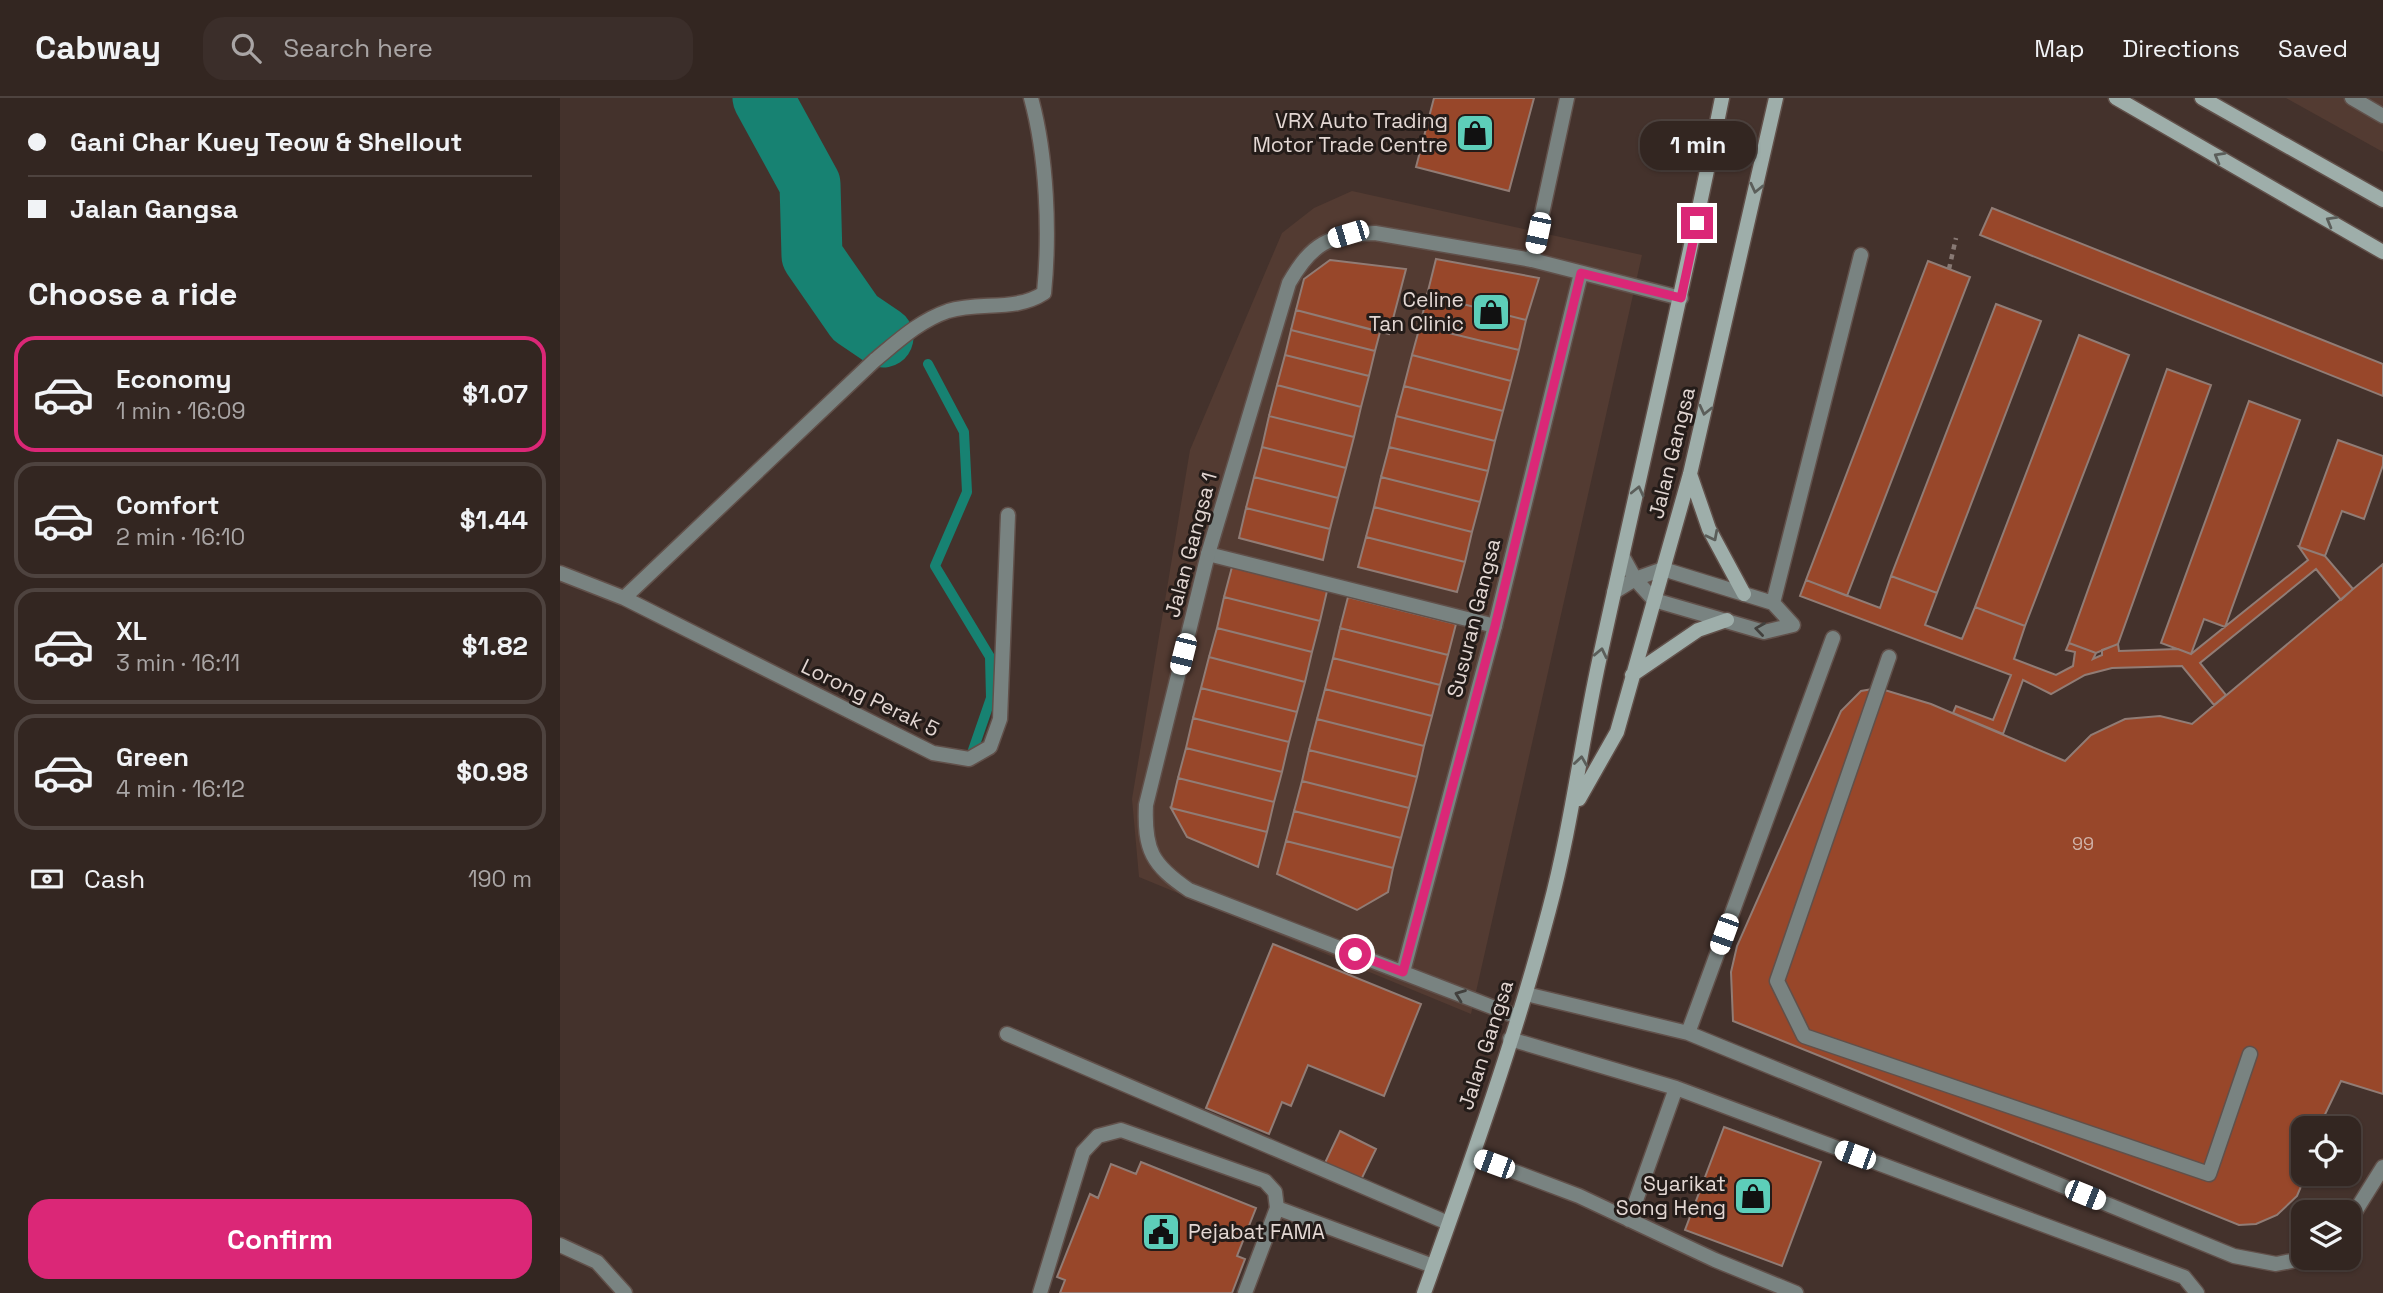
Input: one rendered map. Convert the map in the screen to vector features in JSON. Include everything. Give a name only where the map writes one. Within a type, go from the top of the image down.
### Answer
[{"type":"main road","name":"Jalan Gangsa","points":[[1423,1293],[1473,1156],[1518,1017],[1574,806],[1587,715],[1681,298],[1722,98]]},
{"type":"main road","name":"Jalan Gangsa","points":[[1574,806],[1617,732],[1633,676],[1690,474],[1776,98]]},
{"type":"main road","points":[[2116,98],[2383,252]]},
{"type":"main road","points":[[2202,98],[2383,200]]},
{"type":"main road","points":[[1690,474],[1709,529],[1744,594]]},
{"type":"main road","points":[[1633,676],[1698,630],[1727,620]]},
{"type":"street","points":[[624,598],[865,369],[917,326],[950,310],[1030,302],[1044,293],[1047,267],[1040,132],[1031,98]]},
{"type":"street","points":[[1532,260],[1567,98]]},
{"type":"street","points":[[2352,98],[2383,116]]},
{"type":"street","name":"Jalan Gangsa 1","points":[[1518,1017],[1189,890],[1165,874],[1151,856],[1144,830],[1146,805],[1208,554],[1289,284],[1304,257],[1324,241],[1348,234],[1375,233],[1532,260],[1681,298]]},
{"type":"street","points":[[1773,603],[1861,255]]},
{"type":"street","name":"Susuran Gangsa","points":[[1403,972],[1495,626],[1581,273]]},
{"type":"street","name":"Lorong Perak 5","points":[[560,573],[624,598],[933,753],[970,759],[990,747],[1000,719],[1008,515]]},
{"type":"street","points":[[1208,554],[1495,626]]},
{"type":"street","points":[[1615,592],[1635,579],[1663,569],[1773,603],[1793,625],[1764,632],[1654,600],[1635,579],[1623,557]]},
{"type":"street","points":[[1688,1033],[1833,638]]},
{"type":"street","points":[[1889,657],[1777,981],[1804,1036],[2209,1174],[2250,1054]]},
{"type":"street","points":[[1525,994],[1688,1033],[2234,1256],[2276,1264],[2291,1261]]},
{"type":"street","points":[[1007,1034],[1448,1223]]},
{"type":"street","points":[[1510,1039],[1676,1088],[2184,1277],[2197,1293]]},
{"type":"street","points":[[1629,1220],[1676,1088]]},
{"type":"street","points":[[1040,1293],[1083,1152],[1098,1136],[1121,1130],[1265,1181],[1275,1192],[1277,1209],[1245,1293]]},
{"type":"street","points":[[1473,1156],[1579,1196],[1796,1293]]},
{"type":"street","points":[[2361,1202],[2383,1167]]},
{"type":"street","points":[[1277,1209],[1433,1266]]},
{"type":"street","points":[[560,1245],[597,1262],[625,1293]]},
{"type":"path","points":[[1949,269],[1956,239]]},
{"type":"shaded area","points":[[2286,98],[2383,98],[2383,152]]},
{"type":"shaded area","points":[[1352,191],[1642,255],[1471,1014],[1139,877],[1132,799],[1190,450],[1282,233],[1314,208]]},
{"type":"building","name":"VRX Auto Trading Motor Trade Centre","points":[[1434,98],[1534,98],[1509,191],[1416,167]]},
{"type":"building","points":[[1992,208],[2383,364],[2383,396],[1980,235]]},
{"type":"building","points":[[1436,259],[1539,278],[1526,320],[1427,295]]},
{"type":"building","points":[[1330,260],[1406,269],[1389,334],[1296,310],[1304,279]]},
{"type":"building","points":[[1928,261],[1970,277],[1847,596],[1806,580]]},
{"type":"building","points":[[1427,295],[1526,320],[1519,350],[1420,326]]},
{"type":"building","points":[[1996,304],[2041,321],[1937,593],[1891,576]]},
{"type":"building","points":[[1296,310],[1380,332],[1375,351],[1291,330]]},
{"type":"building","points":[[1420,326],[1519,350],[1511,381],[1412,355]]},
{"type":"building","points":[[1291,330],[1375,351],[1369,376],[1285,355]]},
{"type":"building","points":[[2079,335],[2129,355],[2025,626],[1975,607]]},
{"type":"building","points":[[1285,355],[1369,376],[1361,407],[1277,385]]},
{"type":"building","points":[[1412,355],[1511,381],[1503,411],[1404,386]]},
{"type":"building","points":[[2167,369],[2211,385],[2118,644],[2096,653],[2069,643]]},
{"type":"building","points":[[1277,385],[1361,407],[1354,437],[1269,416]]},
{"type":"building","points":[[1404,386],[1503,411],[1495,441],[1396,416]]},
{"type":"building","points":[[2249,401],[2300,420],[2225,627],[2204,619],[2191,654],[2161,643]]},
{"type":"building","points":[[1269,416],[1354,437],[1346,468],[1262,447]]},
{"type":"building","points":[[1396,416],[1495,441],[1488,471],[1389,447]]},
{"type":"building","points":[[2338,440],[2383,456],[2383,465],[2364,519],[2342,511],[2325,556],[2299,547]]},
{"type":"building","points":[[1262,447],[1346,468],[1338,498],[1254,477]]},
{"type":"building","points":[[1389,447],[1488,471],[1480,502],[1381,477]]},
{"type":"building","points":[[1254,477],[1338,498],[1330,529],[1246,508]]},
{"type":"building","points":[[1381,477],[1480,502],[1472,532],[1374,507]]},
{"type":"building","points":[[1374,507],[1472,532],[1465,562],[1366,537]]},
{"type":"building","points":[[1246,508],[1330,529],[1323,560],[1239,538]]},
{"type":"building","points":[[1366,537],[1465,562],[1457,592],[1358,567]]},
{"type":"building","points":[[2299,547],[2325,556],[2353,589],[2341,600],[2316,569],[2200,663],[2226,695],[2214,705],[2182,666],[2112,668],[2085,675],[2051,694],[2023,680],[2003,734],[1953,713],[1956,706],[1993,720],[2011,675],[1800,596],[1806,580],[1880,608],[1891,576],[1937,593],[1925,625],[1962,639],[1975,607],[2025,626],[2014,659],[2056,675],[2073,666],[2075,652],[2066,650],[2069,643],[2096,653],[2093,659],[2102,655],[2102,650],[2118,644],[2119,651],[2178,649],[2191,654],[2308,560]]},
{"type":"building","points":[[2383,564],[2383,1094],[2341,1081],[2324,1116],[2291,1116],[2291,1186],[2301,1186],[2297,1196],[2277,1215],[2256,1224],[2239,1225],[1733,1021],[1731,972],[1737,946],[1841,711],[1861,691],[1878,688],[1931,704],[2065,761],[2091,735],[2125,719],[2160,716],[2192,724]]},
{"type":"building","points":[[1232,567],[1327,591],[1320,621],[1224,597]]},
{"type":"building","points":[[1224,597],[1320,621],[1312,652],[1217,628]]},
{"type":"building","points":[[1348,597],[1456,624],[1448,655],[1340,628]]},
{"type":"building","points":[[1217,628],[1312,652],[1305,682],[1209,657]]},
{"type":"building","points":[[1340,628],[1448,655],[1440,685],[1333,658]]},
{"type":"building","points":[[1209,657],[1305,682],[1297,712],[1201,688]]},
{"type":"building","points":[[1333,658],[1440,685],[1432,716],[1325,689]]},
{"type":"building","points":[[1201,688],[1297,712],[1289,742],[1193,718]]},
{"type":"building","points":[[1325,689],[1432,716],[1424,746],[1317,719]]},
{"type":"building","points":[[1193,718],[1289,742],[1282,772],[1186,748]]},
{"type":"building","points":[[1317,719],[1424,746],[1417,777],[1309,750]]},
{"type":"building","points":[[1186,748],[1282,772],[1274,802],[1178,778]]},
{"type":"building","points":[[1309,750],[1417,777],[1409,808],[1302,781]]},
{"type":"building","points":[[1178,778],[1274,802],[1267,832],[1171,808]]},
{"type":"building","points":[[1302,781],[1409,808],[1401,838],[1294,811]]},
{"type":"building","points":[[1171,808],[1267,832],[1258,867],[1187,837]]},
{"type":"building","points":[[1294,811],[1401,838],[1393,868],[1286,841]]},
{"type":"building","points":[[1286,841],[1393,868],[1388,892],[1357,910],[1277,874]]},
{"type":"building","points":[[1273,944],[1421,1004],[1384,1096],[1308,1065],[1291,1106],[1282,1102],[1269,1134],[1206,1108]]},
{"type":"building","name":"Syarikat Song Heng","points":[[1724,1127],[1821,1162],[1782,1266],[1685,1230]]},
{"type":"building","points":[[1340,1131],[1376,1149],[1360,1182],[1324,1165]]},
{"type":"building","name":"Pejabat FAMA","points":[[1141,1162],[1256,1208],[1237,1256],[1245,1259],[1232,1293],[1060,1293],[1065,1280],[1057,1277],[1090,1194],[1098,1198],[1111,1164],[1136,1174]]},
{"type":"waterway","points":[[763,98],[810,184],[812,256],[855,318],[883,337]]},
{"type":"waterway","points":[[928,364],[964,432],[967,492],[935,566],[990,657],[991,698],[972,753]]},
{"type":"place","name":"VRX Auto Trading Motor Trade Centre","points":[[1475,133]]},
{"type":"place","name":"Celine Tan Clinic","points":[[1491,312]]},
{"type":"place","name":"Syarikat Song Heng","points":[[1753,1196]]},
{"type":"place","name":"Pejabat FAMA","points":[[1161,1232]]},
{"type":"route","points":[[1355,954],[1403,972],[1495,626],[1581,273],[1681,298],[1697,223]]}]
